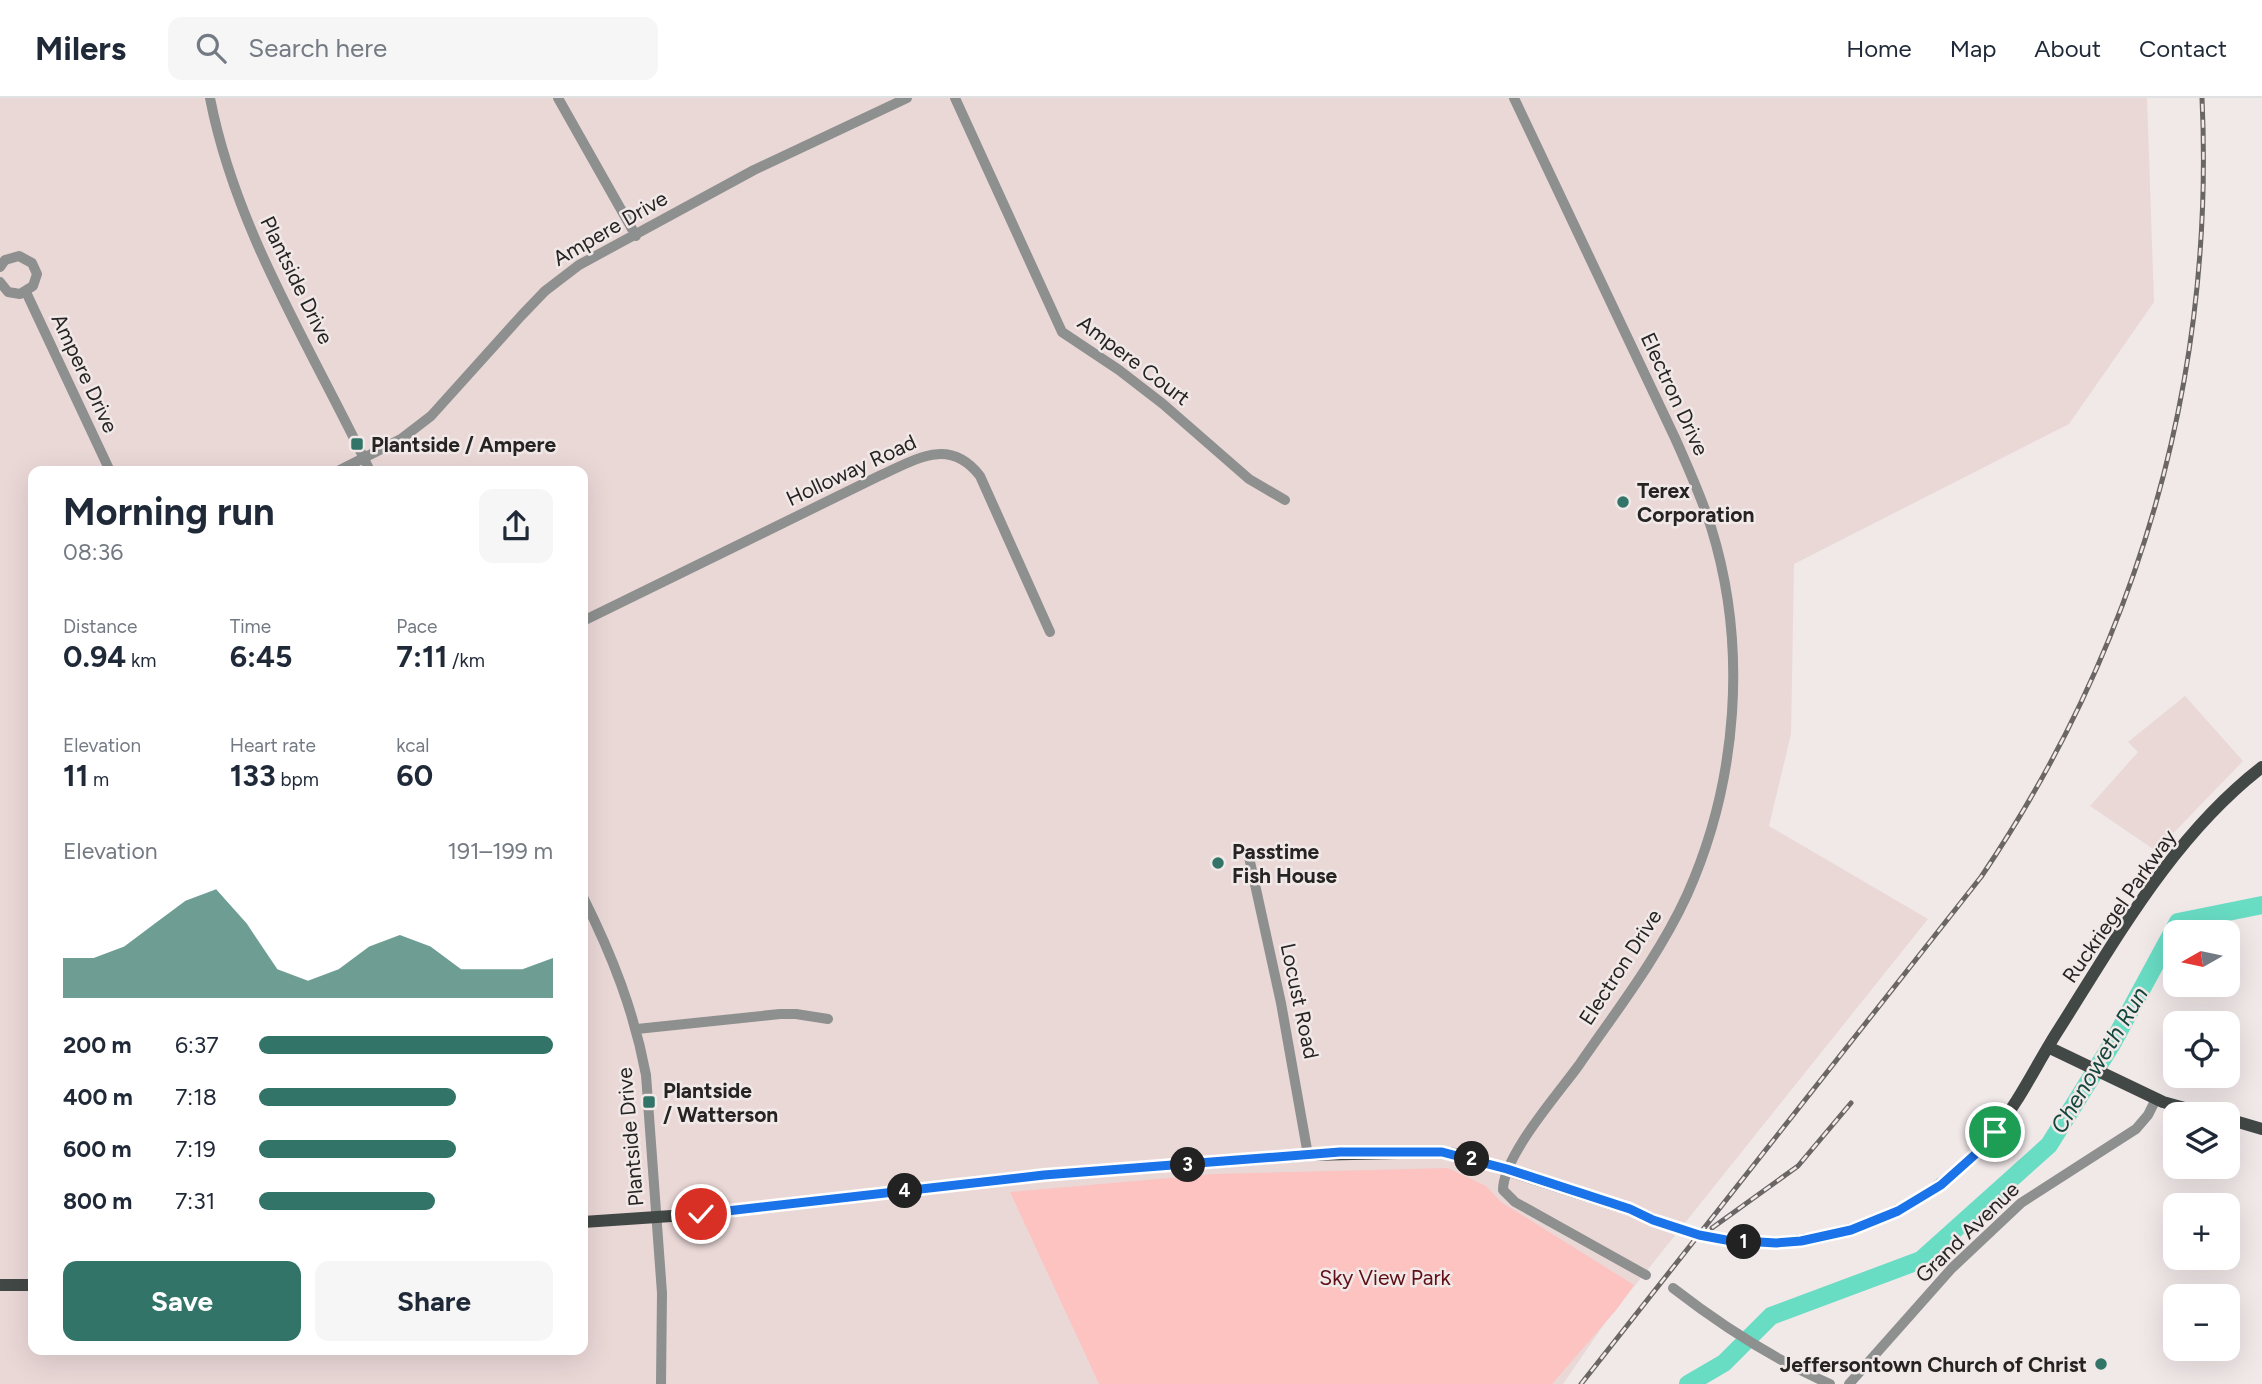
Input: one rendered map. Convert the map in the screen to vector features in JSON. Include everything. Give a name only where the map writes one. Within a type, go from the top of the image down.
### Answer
[{"type":"main road","name":"Ruckriegel Parkway","points":[[588,1222],[765,1208],[1044,1175],[1308,1155],[1442,1152],[1507,1169],[1703,1236],[1759,1243],[1801,1241],[1851,1230],[1898,1211],[1930,1192],[1960,1169],[1995,1132],[2164,868],[2199,826],[2262,767]]},
{"type":"main road","points":[[2048,1046],[2114,1080],[2166,1102]]},
{"type":"main road","points":[[2240,1123],[2262,1129]]},
{"type":"main road","points":[[0,1284],[28,1285]]},
{"type":"street","name":"Plantside Drive","points":[[210,98],[223,155],[246,220],[368,466]]},
{"type":"street","points":[[558,98],[636,236]]},
{"type":"street","name":"Ampere Drive","points":[[348,466],[401,439],[432,416],[521,316],[564,276],[754,170],[907,98]]},
{"type":"street","name":"Ampere Court","points":[[955,98],[1062,332],[1153,396],[1249,479],[1284,500]]},
{"type":"street","name":"Electron Drive","points":[[1507,1169],[1519,1147],[1642,973],[1686,897],[1701,862],[1722,784],[1730,737],[1733,677],[1731,628],[1724,581],[1698,490],[1514,98]]},
{"type":"street","points":[[0,267],[12,256],[25,257],[36,268],[36,280],[26,292],[8,292],[0,282]]},
{"type":"street","name":"Ampere Drive","points":[[26,292],[108,466]]},
{"type":"street","name":"Holloway Road","points":[[588,619],[924,455],[945,453],[965,461],[980,476],[1050,632]]},
{"type":"street","name":"Locust Road","points":[[1249,857],[1292,1055],[1308,1155]]},
{"type":"street","name":"Plantside Drive","points":[[588,908],[612,958],[636,1029],[649,1102],[663,1325],[661,1384]]},
{"type":"street","points":[[636,1029],[780,1014],[828,1018]]},
{"type":"street","name":"Grand Avenue","points":[[1849,1384],[1952,1268],[2021,1203],[2136,1129],[2148,1115],[2156,1099]]},
{"type":"street","points":[[1507,1169],[1503,1190],[1515,1202],[1646,1275]]},
{"type":"street","points":[[1673,1288],[1756,1346],[1830,1384]]},
{"type":"shaded area","points":[[0,98],[2147,98],[2154,302],[2069,424],[1794,564],[1791,734],[1769,826],[1928,919],[1605,1323],[1563,1384],[0,1384]]},
{"type":"shaded area","points":[[2185,696],[2243,761],[2156,851],[2090,806],[2138,752],[2128,742]]},
{"type":"green space","name":"Sky View Park","points":[[1448,1168],[1486,1186],[1501,1202],[1634,1285],[1617,1309],[1552,1384],[1099,1384],[1010,1192],[1214,1174]]},
{"type":"waterway","name":"Chenoweth Run","points":[[1688,1384],[1724,1363],[1771,1316],[1921,1260],[2049,1145],[2112,1044],[2178,922],[2262,905]]},
{"type":"railway","points":[[1581,1384],[1981,877],[2036,788],[2084,697],[2123,602],[2155,506],[2179,406],[2195,305],[2203,202],[2202,98]]},
{"type":"railway","points":[[1712,1228],[1798,1166],[1851,1103]]},
{"type":"place","name":"Plantside / Ampere","points":[[357,444]]},
{"type":"place","name":"Terex Corporation","points":[[1623,502]]},
{"type":"place","name":"Passtime Fish House","points":[[1218,863]]},
{"type":"place","name":"Plantside / Watterson","points":[[649,1102]]},
{"type":"place","name":"Jeffersontown Church of Christ","points":[[2101,1364]]},
{"type":"route","points":[[701,1214],[1044,1175],[1340,1152],[1442,1152],[1507,1169],[1630,1209],[1653,1220],[1699,1235],[1726,1240],[1776,1243],[1826,1237],[1875,1222],[1898,1211],[1941,1185],[1979,1151],[1995,1132]]}]
